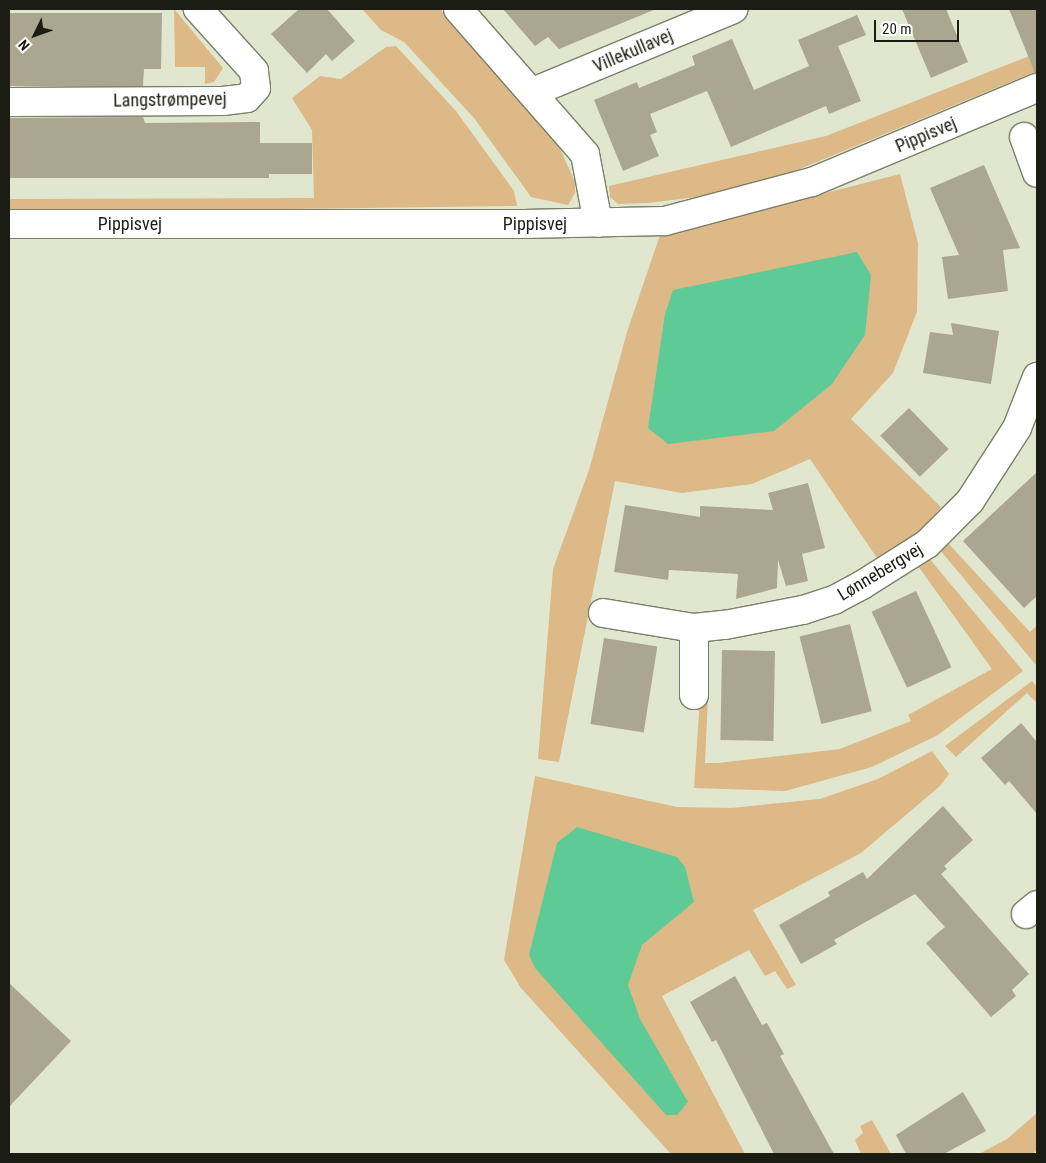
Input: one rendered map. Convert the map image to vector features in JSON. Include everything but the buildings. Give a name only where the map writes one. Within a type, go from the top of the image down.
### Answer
[{"type":"street","name":"Langstrømpevej","points":[[9,102],[223,101],[247,98],[256,88],[254,71],[198,9]]},
{"type":"street","points":[[458,9],[533,92],[585,154],[598,223]]},
{"type":"street","name":"Villekullavej","points":[[533,92],[733,9]]},
{"type":"street","name":"Pippisvej","points":[[9,224],[598,223],[665,221],[812,182],[1037,88]]},
{"type":"street","points":[[1024,137],[1037,173]]},
{"type":"street","name":"Lønnebergvej","points":[[603,613],[694,628],[775,618],[834,600],[909,557],[954,518],[986,480],[1017,428],[1037,377]]},
{"type":"street","points":[[694,628],[694,695]]},
{"type":"shaded area","points":[[174,9],[223,68],[214,82],[205,84],[205,67],[175,67]]},
{"type":"shaded area","points":[[362,9],[440,9],[557,142],[575,182],[575,193],[568,205],[531,197],[474,118],[404,42],[381,30]]},
{"type":"shaded area","points":[[396,46],[456,111],[514,191],[517,206],[9,213],[9,199],[314,198],[312,130],[292,98],[320,76],[341,79],[386,47]]},
{"type":"shaded area","points":[[1037,53],[1037,71],[783,176],[704,196],[648,203],[618,204],[610,197],[609,186],[826,136]]},
{"type":"shaded area","points":[[900,174],[918,243],[917,312],[893,373],[851,419],[941,507],[920,534],[879,561],[810,459],[752,484],[682,493],[615,481],[559,762],[538,759],[553,569],[589,470],[627,332],[660,235]]},
{"type":"shaded area","points":[[857,252],[871,275],[865,335],[832,384],[774,431],[668,444],[648,428],[665,314],[673,290]]},
{"type":"shaded area","points":[[948,543],[1030,632],[1037,625],[1036,665],[940,550]]},
{"type":"shaded area","points":[[928,557],[1023,671],[938,735],[872,767],[785,791],[694,788],[700,698],[708,697],[705,763],[718,763],[840,749],[911,721],[908,715],[992,669],[918,566]]},
{"type":"shaded area","points":[[1032,681],[1037,687],[1037,703],[1027,693],[956,757],[945,746]]},
{"type":"shaded area","points":[[932,751],[949,774],[940,786],[861,853],[753,910],[796,985],[787,989],[775,971],[765,976],[749,950],[662,996],[745,1154],[671,1154],[521,988],[504,960],[535,776],[677,807],[731,808],[820,799],[878,779]]},
{"type":"shaded area","points":[[577,827],[677,857],[685,867],[694,902],[642,945],[628,985],[640,1019],[688,1102],[677,1115],[666,1115],[535,968],[529,955],[557,843]]},
{"type":"shaded area","points":[[1037,1113],[1037,1150],[1032,1154],[979,1154],[1007,1139]]},
{"type":"shaded area","points":[[872,1120],[891,1154],[861,1154],[855,1140],[863,1133],[860,1126]]}]
